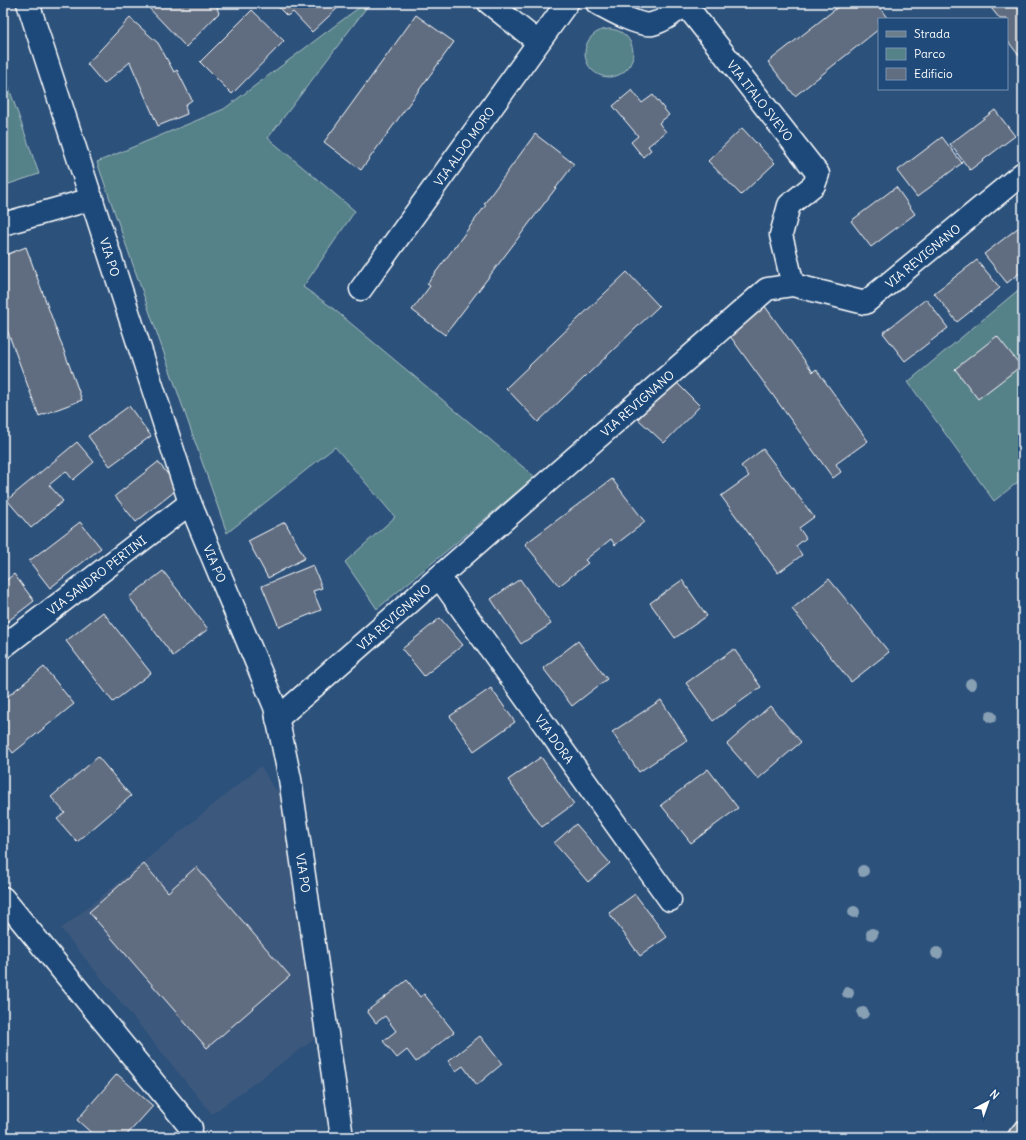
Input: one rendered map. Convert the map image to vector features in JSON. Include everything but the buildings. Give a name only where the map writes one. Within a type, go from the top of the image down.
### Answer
[{"type":"main road","points":[[1019,1137],[1023,1132]]},
{"type":"street","name":"VIA PO","points":[[28,3],[190,503],[275,707],[290,779],[342,1137]]},
{"type":"street","points":[[489,3],[538,42]]},
{"type":"street","name":"VIA ALDO MORO","points":[[362,289],[567,3]]},
{"type":"street","name":"VIA ITALO SVEVO","points":[[597,3],[621,16],[651,24],[671,16],[685,4],[818,174],[814,185],[789,205],[781,235],[793,286]]},
{"type":"street","name":"VIA REVIGNANO","points":[[277,719],[767,289],[793,286],[865,303],[1023,173]]},
{"type":"street","points":[[3,224],[92,199]]},
{"type":"street","name":"VIA SANDRO PERTINI","points":[[3,647],[190,503]]},
{"type":"street","name":"VIA DORA","points":[[439,577],[670,900]]},
{"type":"street","points":[[3,898],[191,1128]]},
{"type":"street","points":[[1006,1137],[1023,1124]]},
{"type":"shaded area","points":[[261,766],[272,786],[287,797],[320,1035],[212,1114],[61,929]]},
{"type":"green space","points":[[365,3],[370,3],[268,138],[355,211],[303,287],[330,306],[535,477],[377,609],[345,562],[395,517],[335,447],[227,533],[97,162],[224,109]]},
{"type":"green space","points":[[609,29],[618,31],[626,36],[631,44],[633,53],[631,62],[626,70],[618,75],[609,77],[600,75],[592,70],[587,62],[585,53],[587,44],[592,36],[600,31]]},
{"type":"green space","points":[[3,71],[39,174],[3,186]]},
{"type":"green space","points":[[1023,286],[1023,478],[994,501],[908,382]]}]
